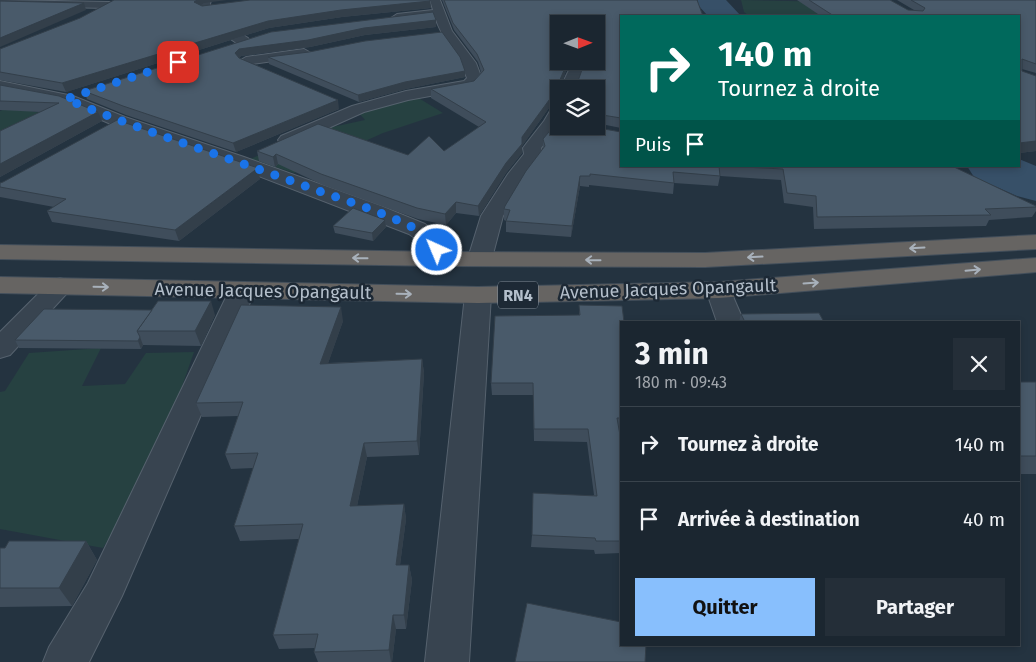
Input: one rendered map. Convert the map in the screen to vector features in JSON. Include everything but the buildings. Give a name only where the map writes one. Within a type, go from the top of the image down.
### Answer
[{"type":"highway","name":"Avenue Jacques Opangault","points":[[0,252],[443,259],[705,260],[1036,242]]},
{"type":"highway","name":"Avenue Jacques Opangault","points":[[0,285],[478,296],[719,290],[1036,265]]},
{"type":"street","points":[[0,3],[114,3]]},
{"type":"street","points":[[86,17],[114,3]]},
{"type":"street","points":[[208,5],[206,16],[247,40],[228,51],[272,72]]},
{"type":"street","points":[[271,146],[358,109],[406,96],[468,85],[475,79],[469,63],[446,32],[437,7],[381,19]]},
{"type":"street","points":[[428,34],[446,32]]},
{"type":"street","points":[[246,61],[318,51]]},
{"type":"street","points":[[0,86],[66,99],[119,121],[246,157],[417,229],[432,240],[443,259]]},
{"type":"street","points":[[66,99],[85,93]]},
{"type":"street","points":[[341,102],[358,109]]},
{"type":"street","points":[[102,130],[119,121]]},
{"type":"street","points":[[480,258],[492,216],[514,178],[534,155],[532,148],[550,126]]},
{"type":"street","points":[[0,350],[60,286]]},
{"type":"street","points":[[719,290],[731,321]]},
{"type":"street","points":[[65,662],[102,596],[242,291]]},
{"type":"street","points":[[447,662],[478,296]]},
{"type":"green space","points":[[741,0],[844,2],[904,15],[748,15],[744,12]]},
{"type":"green space","points":[[417,97],[443,113],[383,133],[294,173],[250,159],[323,129],[365,120],[358,112]]},
{"type":"green space","points":[[27,98],[26,110],[46,114],[0,139],[0,111]]},
{"type":"green space","points":[[101,348],[82,386],[125,384],[146,353],[194,352],[156,461],[103,548],[0,529],[0,392],[5,391],[29,353]]},
{"type":"waterway","points":[[712,0],[711,4],[725,15]]},
{"type":"waterway","points":[[994,167],[1036,185]]},
{"type":"route","points":[[178,62],[66,99],[119,121],[373,210],[417,229],[432,240],[437,250]]}]
